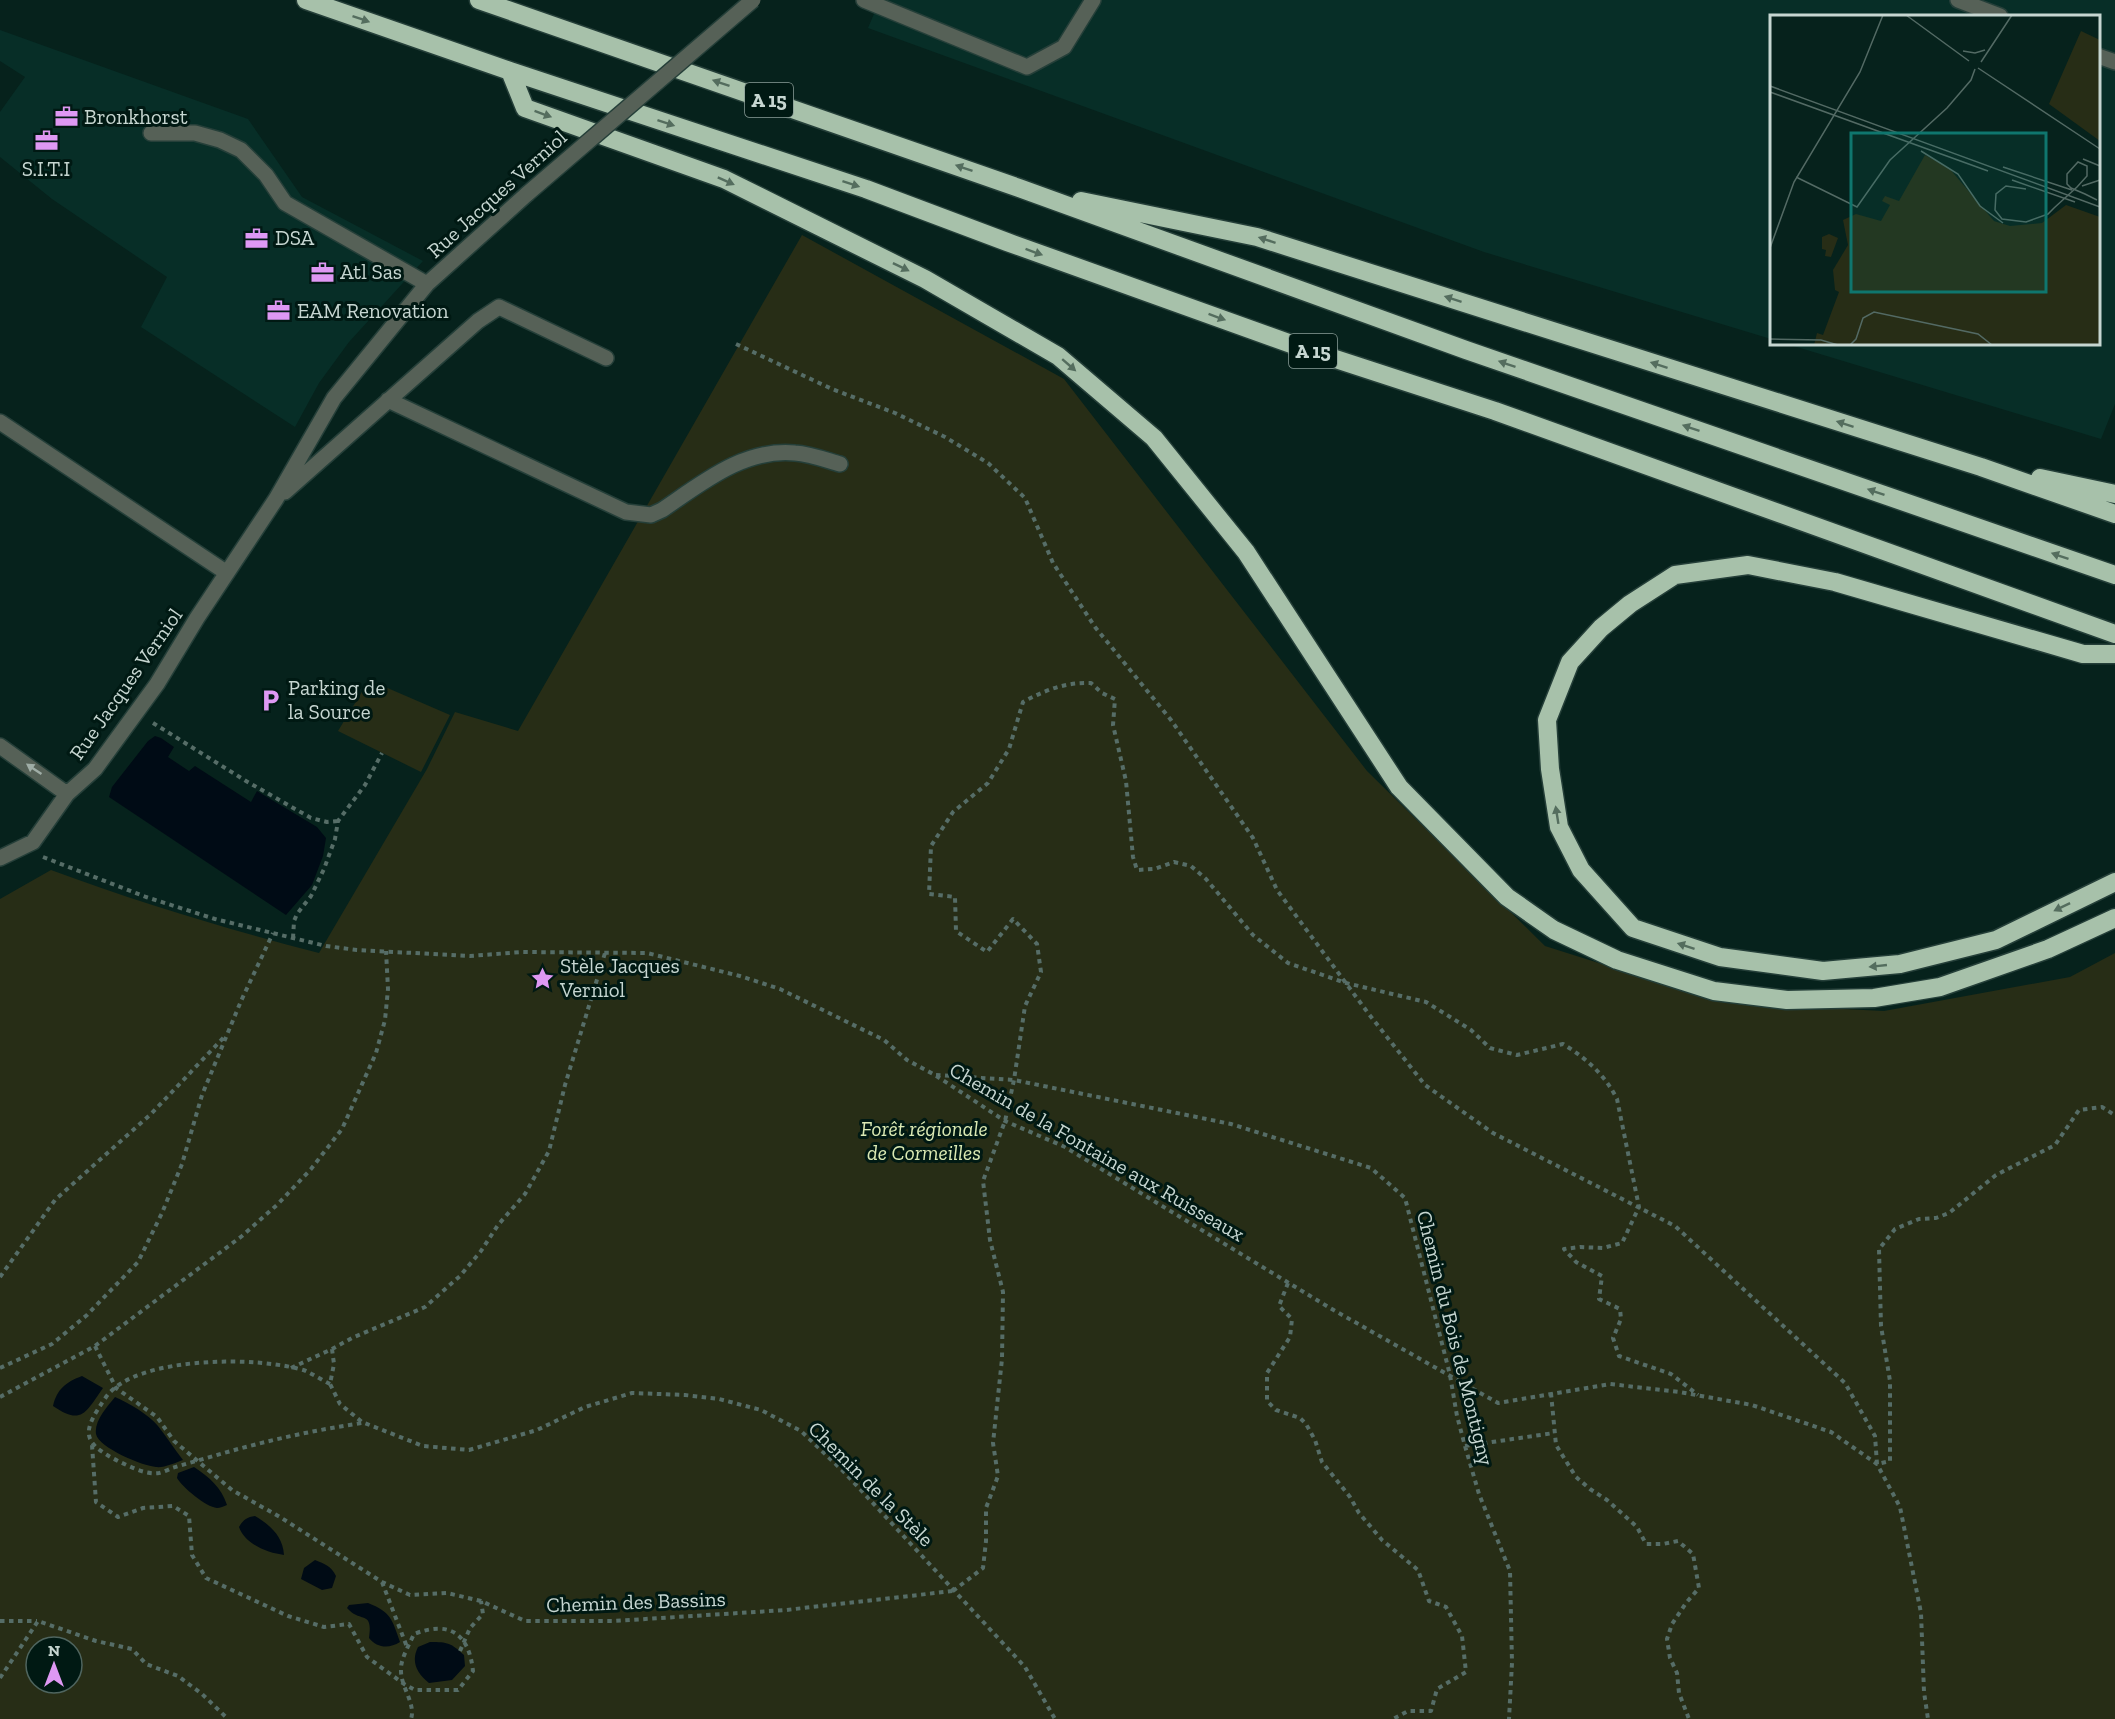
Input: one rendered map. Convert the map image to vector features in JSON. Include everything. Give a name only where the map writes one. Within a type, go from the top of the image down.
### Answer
[{"type":"highway","name":"A 15","points":[[306,0],[510,71],[866,189],[1308,350],[1495,411],[2115,634]]},
{"type":"highway","name":"A 15","points":[[479,0],[1019,188],[1466,350],[2115,575]]},
{"type":"highway","points":[[510,71],[525,108],[724,179],[925,279],[1058,356],[1154,438],[1246,552],[1399,787],[1507,897],[1554,930],[1617,960],[1714,991],[1787,1000],[1874,998],[1940,987],[2048,949],[2115,918]]},
{"type":"highway","points":[[1019,188],[1257,237],[1981,467],[2115,514]]},
{"type":"highway","points":[[1981,467],[2115,494]]},
{"type":"highway","points":[[2115,654],[2083,654],[1835,582],[1748,565],[1675,575],[1630,604],[1601,628],[1570,662],[1547,720],[1550,769],[1559,827],[1581,870],[1633,928],[1720,957],[1823,971],[1899,964],[1996,940],[2115,882]]},
{"type":"street","name":"Rue Jacques Verniol","points":[[0,858],[33,842],[67,794],[95,769],[157,684],[276,500],[334,398],[428,284],[527,194],[753,0]]},
{"type":"street","points":[[864,0],[1027,67],[1064,47],[1093,0]]},
{"type":"street","points":[[1958,0],[1997,15]]},
{"type":"street","points":[[2100,57],[2115,62]]},
{"type":"street","points":[[151,133],[195,133],[220,140],[241,150],[266,176],[285,203],[428,284]]},
{"type":"street","points":[[276,500],[478,321],[499,308],[606,358]]},
{"type":"street","points":[[388,400],[626,512],[651,514],[662,510],[728,466],[763,454],[795,453],[840,464]]},
{"type":"street","points":[[0,422],[227,573]]},
{"type":"street","points":[[0,746],[67,794]]},
{"type":"path","points":[[736,344],[832,389],[896,413],[945,437],[988,463],[1025,498],[1053,563],[1095,627],[1171,720],[1253,838],[1277,890],[1425,1085],[1494,1134],[1675,1226],[1845,1383],[1875,1436],[1877,1464],[1890,1461],[1890,1381],[1881,1326],[1879,1249],[1894,1229],[1919,1219],[1936,1218],[1950,1213],[1996,1175],[2055,1145],[2079,1110],[2102,1107],[2115,1113]]},
{"type":"path","points":[[953,1591],[983,1568],[986,1508],[998,1476],[993,1443],[1002,1359],[1004,1293],[990,1240],[983,1181],[1005,1121],[1014,1080],[1025,1006],[1041,972],[1037,944],[1013,919],[987,952],[956,931],[955,897],[929,894],[931,846],[953,812],[988,783],[1009,749],[1023,702],[1046,689],[1080,682],[1091,683],[1102,693],[1115,699],[1113,725],[1126,781],[1133,857],[1137,870],[1154,869],[1174,862],[1191,866],[1206,879],[1252,935],[1288,963],[1346,983],[1426,1002],[1471,1030],[1490,1048],[1516,1055],[1563,1044],[1584,1057],[1611,1086],[1617,1099],[1639,1208],[1622,1243],[1603,1248],[1564,1249],[1576,1262],[1602,1276],[1599,1299],[1620,1309],[1621,1319],[1613,1338],[1619,1356],[1671,1374],[1698,1395]]},
{"type":"path","points":[[136,712],[246,781],[311,818],[327,822],[338,821]]},
{"type":"path","points":[[294,938],[294,921],[311,896],[324,869],[338,821],[365,785],[382,753]]},
{"type":"path","name":"Chemin de la Fontaine aux Ruisseaux","points":[[33,842],[35,851],[41,856],[90,876],[215,919],[326,946],[470,956],[522,952],[647,953],[740,976],[780,989],[884,1040],[908,1060],[1005,1121],[1065,1147],[1288,1283],[1498,1403],[1610,1384],[1698,1395],[1752,1405],[1832,1432],[1877,1464],[1900,1507],[1921,1613],[1924,1692],[1928,1719]]},
{"type":"path","points":[[0,1368],[52,1344],[87,1315],[138,1262],[162,1213],[182,1164],[202,1095],[273,933]]},
{"type":"path","points":[[0,1397],[95,1346],[242,1236],[278,1204],[311,1169],[342,1129],[376,1053],[385,1020],[388,989],[386,951]]},
{"type":"path","points":[[291,1368],[352,1338],[425,1307],[460,1276],[481,1251],[498,1224],[525,1194],[549,1151],[564,1085],[604,953]]},
{"type":"path","points":[[0,1277],[55,1200],[151,1114],[228,1032]]},
{"type":"path","name":"Chemin du Bois de Montigny","points":[[935,1075],[1014,1080],[1231,1124],[1371,1168],[1405,1198],[1450,1375],[1465,1446],[1479,1494],[1510,1571],[1512,1663],[1509,1719]]},
{"type":"path","points":[[1288,1283],[1279,1306],[1292,1319],[1290,1337],[1267,1373],[1268,1401],[1276,1410],[1300,1418],[1306,1424],[1315,1440],[1322,1462],[1350,1497],[1359,1513],[1382,1540],[1418,1570],[1429,1601],[1446,1607],[1462,1636],[1466,1672],[1437,1689],[1431,1711],[1408,1711],[1393,1719]]},
{"type":"path","name":"Chemin des Bassins","points":[[95,1346],[116,1388],[157,1417],[174,1441],[232,1490],[382,1582],[410,1595],[447,1593],[481,1600],[525,1621],[614,1621],[786,1610],[953,1591]]},
{"type":"path","points":[[332,1349],[334,1364],[330,1384],[305,1371],[291,1368],[211,1361],[174,1365],[135,1376],[116,1388],[105,1399],[89,1427],[96,1502],[118,1517],[143,1508],[173,1506],[189,1516],[192,1555],[206,1578],[288,1616],[324,1627],[350,1624],[367,1657],[404,1684],[415,1690],[458,1690],[473,1671],[472,1657],[464,1641],[456,1632],[445,1628],[414,1634],[400,1670],[404,1684],[413,1713],[411,1719]]},
{"type":"path","name":"Chemin de la Stèle","points":[[330,1384],[340,1404],[362,1422],[423,1446],[469,1450],[537,1430],[585,1407],[632,1393],[719,1399],[761,1410],[801,1431],[845,1473],[1025,1667],[1055,1719]]},
{"type":"path","points":[[1551,1393],[1556,1445],[1576,1477],[1607,1500],[1637,1527],[1646,1544],[1663,1544],[1678,1540],[1693,1554],[1699,1588],[1672,1624],[1667,1639],[1670,1658],[1677,1673],[1679,1693],[1689,1719]]},
{"type":"path","points":[[92,1445],[97,1450],[135,1469],[158,1473],[310,1431],[362,1422]]},
{"type":"path","points":[[1465,1446],[1554,1433]]},
{"type":"path","points":[[382,1582],[408,1648]]},
{"type":"path","points":[[460,1651],[470,1628],[483,1614],[481,1600]]},
{"type":"path","points":[[0,1621],[38,1621],[96,1641],[132,1649],[146,1664],[178,1676],[202,1694],[228,1719]]},
{"type":"path","points":[[0,1678],[38,1621]]},
{"type":"shaded area","points":[[880,0],[2115,0],[2115,404],[2101,439],[1790,345],[2100,345],[2100,15],[1770,15],[1770,339],[1484,252],[868,28]]},
{"type":"shaded area","points":[[0,30],[248,119],[302,197],[423,261],[349,342],[319,383],[295,427],[141,327],[167,277],[52,199],[0,157],[0,112],[25,77],[0,61]]},
{"type":"shaded area","points":[[155,736],[174,747],[168,757],[189,771],[195,766],[251,802],[257,791],[317,827],[326,838],[323,856],[312,885],[286,915],[109,797],[112,787],[148,741]]},
{"type":"shaded area","points":[[82,1376],[103,1388],[87,1410],[82,1414],[71,1415],[53,1406],[63,1387]]},
{"type":"shaded area","points":[[115,1397],[138,1409],[154,1422],[183,1460],[162,1467],[150,1466],[132,1460],[105,1445],[96,1434],[97,1424]]},
{"type":"shaded area","points":[[194,1467],[214,1483],[222,1493],[227,1505],[212,1507],[180,1482],[177,1478],[178,1473]]},
{"type":"shaded area","points":[[255,1516],[275,1532],[281,1542],[284,1555],[257,1547],[242,1533],[239,1527],[242,1522]]},
{"type":"shaded area","points":[[315,1560],[327,1566],[336,1576],[332,1588],[322,1590],[301,1579],[304,1568]]},
{"type":"shaded area","points":[[368,1603],[390,1617],[400,1642],[379,1646],[369,1638],[370,1629],[367,1620],[347,1608],[349,1605]]},
{"type":"shaded area","points":[[430,1642],[449,1644],[464,1655],[465,1666],[452,1680],[429,1683],[418,1671],[415,1657],[418,1647]]},
{"type":"green space","name":"Forêt régionale de Cormeilles","points":[[802,235],[1064,379],[1367,771],[1545,946],[1725,1003],[1884,1011],[2070,977],[2115,953],[2115,1719],[0,1719],[0,899],[51,870],[184,915],[319,953],[427,769],[455,712],[518,731]]},
{"type":"green space","points":[[369,680],[450,715],[421,772],[338,731]]},
{"type":"place","name":"Bronkhorst","points":[[66,117]]},
{"type":"place","name":"S.I.T.I","points":[[46,141]]},
{"type":"place","name":"DSA","points":[[257,238]]},
{"type":"place","name":"Atl Sas","points":[[322,272]]},
{"type":"place","name":"EAM Renovation","points":[[279,311]]},
{"type":"place","name":"Parking de la Source","points":[[270,700]]},
{"type":"place","name":"Stèle Jacques Verniol","points":[[542,978]]}]
